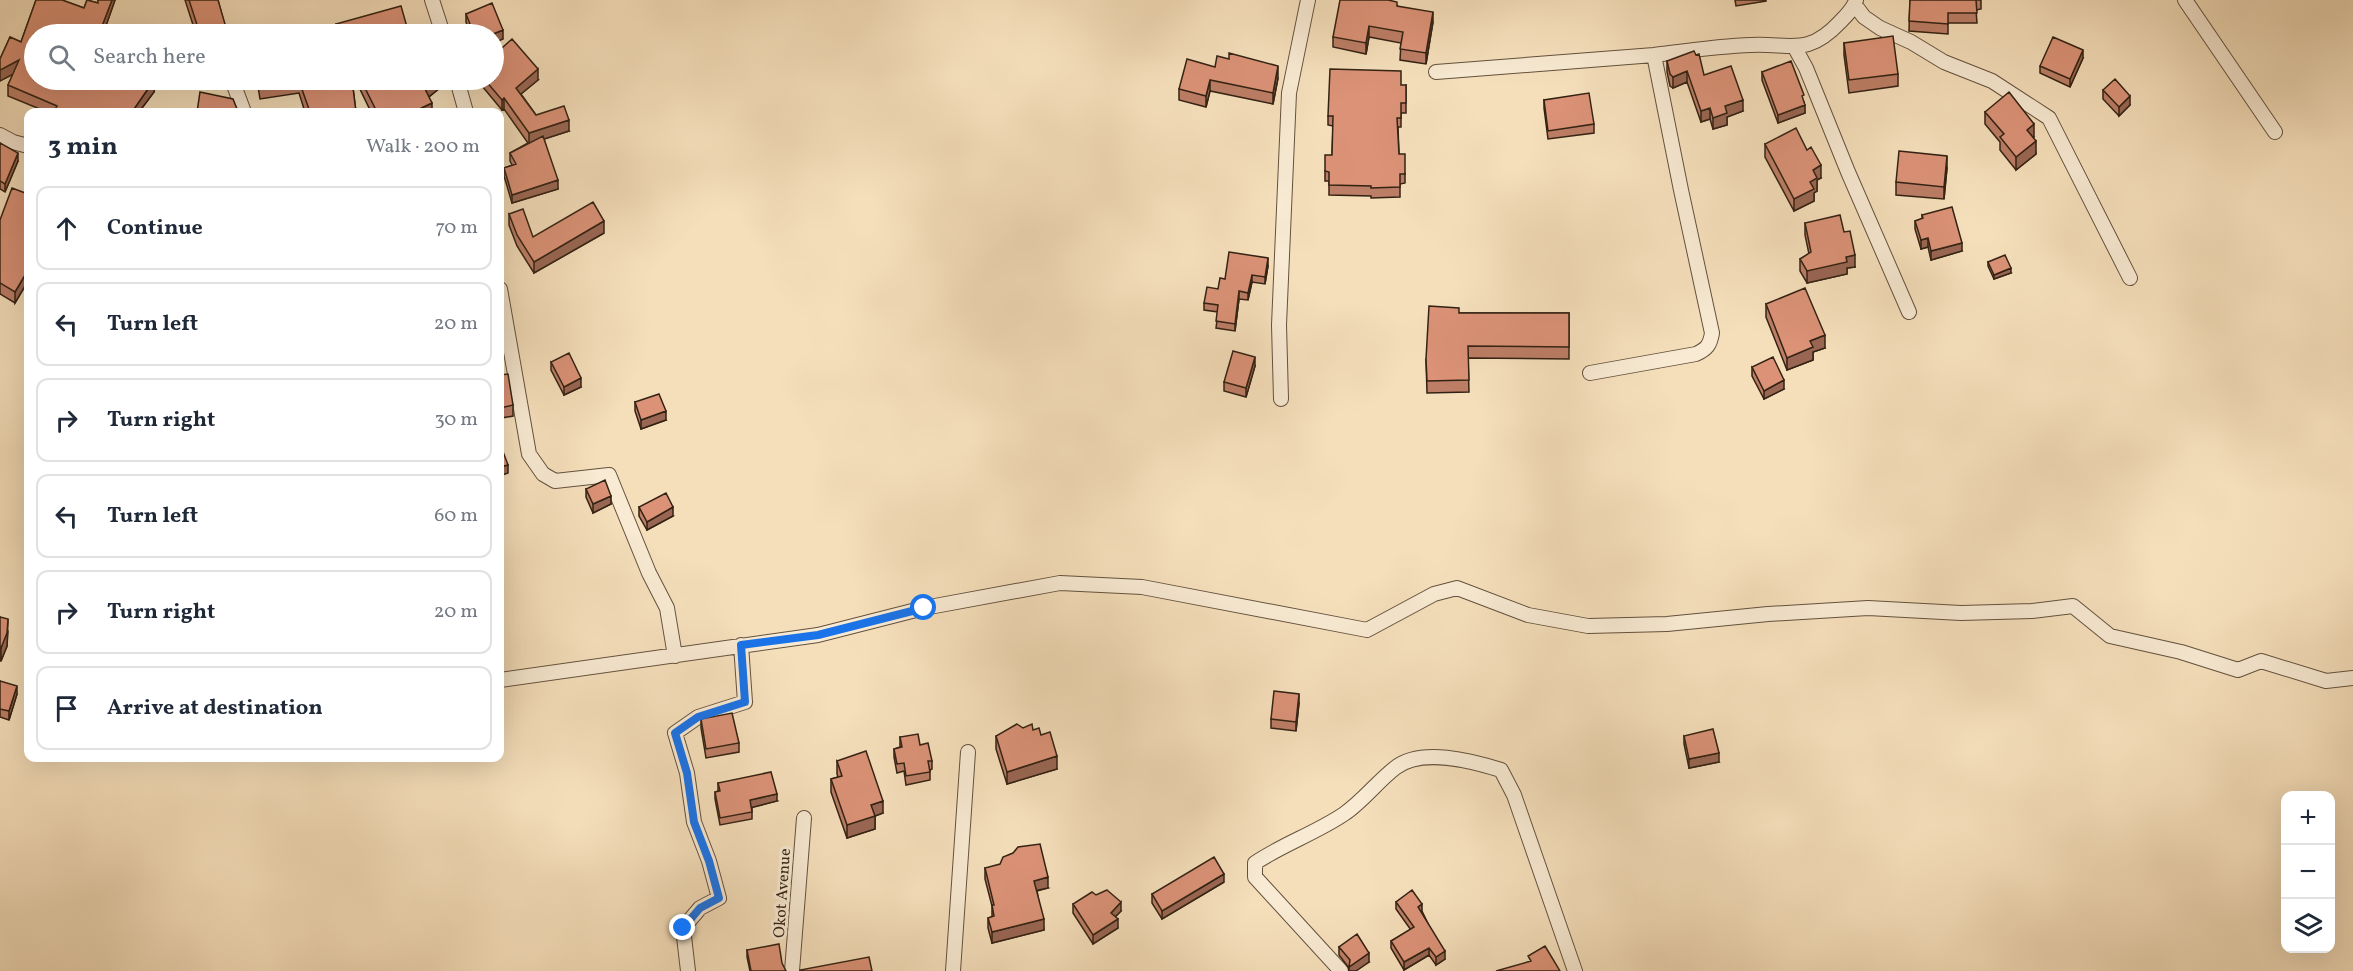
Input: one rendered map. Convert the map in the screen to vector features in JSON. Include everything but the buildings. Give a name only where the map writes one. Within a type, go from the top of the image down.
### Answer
[{"type":"street","points":[[432,0],[440,24]]},
{"type":"street","points":[[1281,399],[1279,325],[1289,93],[1308,0]]},
{"type":"street","points":[[2186,0],[2275,132]]},
{"type":"street","points":[[1436,72],[1654,55],[1754,44],[1795,48],[1825,38],[1856,2],[1864,17],[1880,28],[1911,42],[1944,62],[1992,81],[2049,118],[2130,278]]},
{"type":"street","points":[[1795,48],[1806,68],[1909,312]]},
{"type":"street","points":[[1590,373],[1696,354],[1706,349],[1711,342],[1712,333],[1654,55]]},
{"type":"street","points":[[236,90],[242,108]]},
{"type":"street","points":[[460,90],[465,108]]},
{"type":"street","points":[[0,135],[24,145]]},
{"type":"street","points":[[504,311],[530,454],[543,474],[555,480],[609,475],[649,573],[667,608],[675,656]]},
{"type":"street","points":[[504,679],[818,635],[924,608],[1060,583],[1142,587],[1367,630],[1414,603],[1434,594],[1457,588],[1528,615],[1588,626],[1667,624],[1768,614],[1868,608],[1961,613],[2032,611],[2073,606],[2110,636],[2181,651],[2238,670],[2261,661],[2326,681],[2353,678]]},
{"type":"street","points":[[688,971],[683,928],[700,908],[719,898],[709,861],[694,822],[687,773],[675,733],[698,717],[745,702],[741,645]]},
{"type":"street","points":[[953,971],[968,752]]},
{"type":"street","points":[[1341,971],[1255,877],[1256,863],[1277,849],[1344,814],[1397,766],[1420,757],[1469,760],[1501,770],[1514,795],[1575,971]]},
{"type":"street","name":"Okot Avenue","points":[[792,971],[804,818]]},
{"type":"route","points":[[683,928],[700,908],[719,898],[709,861],[694,822],[687,773],[675,733],[698,717],[745,702],[741,645],[818,635],[924,608]]}]
